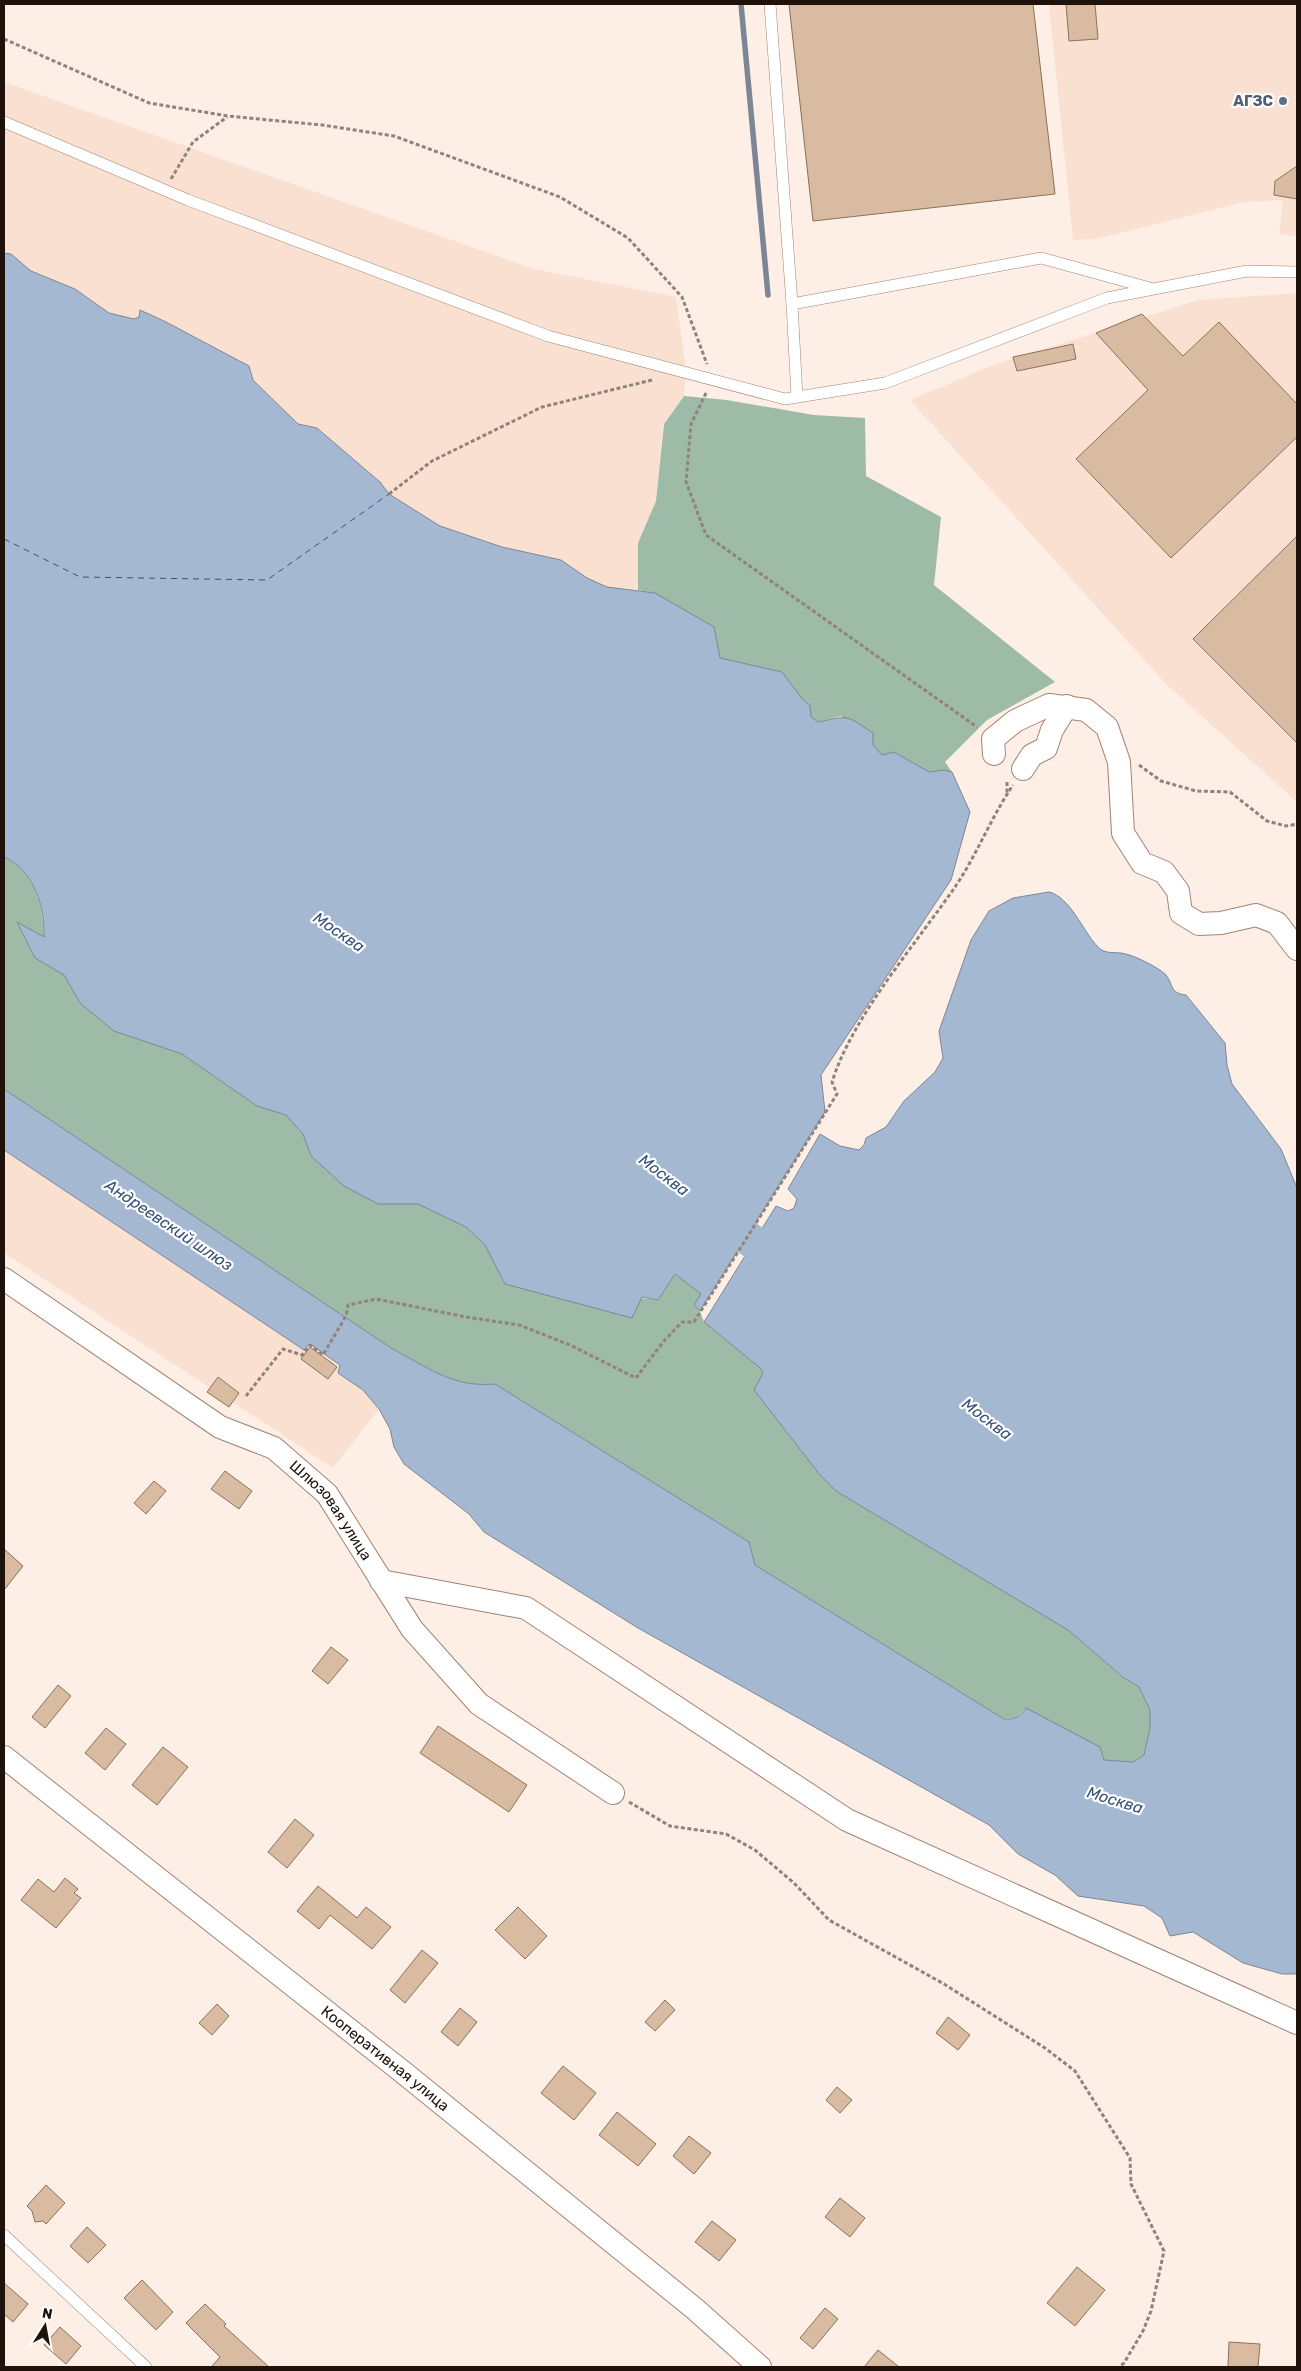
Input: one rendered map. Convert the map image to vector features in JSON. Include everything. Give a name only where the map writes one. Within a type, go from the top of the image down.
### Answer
[{"type":"street","points":[[994,754],[993,738],[1014,721],[1049,705],[1086,710],[1107,727],[1119,762],[1124,833],[1142,863],[1164,872],[1178,891],[1181,913],[1199,924],[1220,923],[1256,915],[1277,923],[1297,949]]},
{"type":"street","points":[[1023,770],[1032,755],[1046,748],[1052,730],[1066,706]]},
{"type":"street","name":"Шлюзовая улица","points":[[4,1279],[220,1427],[274,1448],[327,1494],[412,1629],[479,1704],[613,1793]]},
{"type":"street","points":[[381,1581],[526,1608],[847,1820],[1297,2023]]},
{"type":"street","name":"Кооперативная улица","points":[[4,1757],[404,2073],[695,2309],[760,2367]]},
{"type":"lane","points":[[770,4],[797,397]]},
{"type":"lane","points":[[4,122],[165,190],[548,336],[686,371],[785,399],[885,383],[1107,298],[1247,271],[1297,272]]},
{"type":"lane","points":[[792,304],[1041,258],[1154,289]]},
{"type":"lane","points":[[4,2235],[146,2367]]},
{"type":"path","points":[[165,190],[193,142],[228,116]]},
{"type":"path","points":[[389,494],[432,461],[542,407],[686,371]]},
{"type":"path","points":[[1119,762],[1133,761],[1160,781],[1187,788],[1230,792],[1266,821],[1286,826],[1297,824]]},
{"type":"path","points":[[246,1396],[283,1350],[302,1355],[310,1345],[323,1355],[346,1316],[348,1305],[376,1298],[466,1317],[520,1325],[570,1345],[636,1378],[663,1342],[682,1322],[694,1322],[837,1094],[832,1082],[839,1058],[875,1001],[958,882],[1023,770]]},
{"type":"path","points":[[613,1793],[670,1826],[726,1834],[755,1850],[794,1883],[829,1920],[944,1984],[1045,2048],[1075,2071],[1130,2158],[1131,2184],[1164,2251],[1151,2311],[1143,2331],[1124,2363],[1119,2367]]},
{"type":"shaded area","points":[[1049,4],[1297,4],[1297,236],[1279,234],[1283,200],[1244,202],[1096,239],[1073,240]]},
{"type":"shaded area","points":[[4,82],[534,269],[676,297],[686,371],[684,396],[663,424],[656,501],[638,543],[638,590],[607,587],[587,578],[561,560],[502,547],[440,526],[389,494],[380,482],[318,428],[298,424],[253,379],[249,366],[141,310],[139,317],[134,319],[109,313],[75,289],[31,271],[11,254],[4,253]]},
{"type":"shaded area","points":[[1297,293],[1297,802],[1166,684],[910,400],[996,364],[1199,300]]},
{"type":"shaded area","points":[[4,1150],[304,1350],[310,1343],[340,1366],[338,1373],[363,1390],[379,1409],[333,1468],[4,1253]]},
{"type":"green space","points":[[684,396],[727,400],[814,415],[865,418],[866,476],[941,517],[934,585],[1055,682],[987,720],[945,762],[952,772],[944,770],[929,773],[894,752],[882,755],[841,716],[818,722],[811,717],[810,705],[803,700],[782,672],[719,658],[655,593],[638,590],[638,543],[656,501],[664,424]]},
{"type":"green space","points":[[4,857],[15,863],[23,871],[30,881],[39,902],[44,937],[17,922],[35,958],[64,975],[80,1003],[114,1031],[182,1054],[257,1106],[286,1115],[303,1134],[311,1156],[378,1204],[418,1203],[466,1227],[485,1245],[505,1284],[658,1300],[675,1274],[702,1294],[694,1305],[700,1311],[704,1322],[760,1368],[763,1373],[754,1390],[820,1475],[836,1491],[1068,1630],[1124,1678],[1139,1687],[1150,1710],[1150,1728],[1144,1755],[1133,1762],[1104,1760],[1026,1708],[1016,1718],[1004,1719],[755,1565],[749,1542],[495,1384],[466,1383],[441,1375],[391,1348],[4,1089]]},
{"type":"water","points":[[4,253],[11,254],[31,271],[75,289],[109,313],[134,319],[139,317],[140,310],[249,366],[253,380],[298,424],[317,428],[380,482],[389,494],[440,526],[502,547],[561,560],[587,578],[607,587],[655,593],[714,627],[720,658],[782,672],[803,700],[810,705],[811,717],[818,722],[847,718],[873,733],[873,745],[882,755],[894,752],[929,772],[944,770],[952,772],[970,812],[951,880],[821,1075],[825,1112],[700,1311],[694,1305],[701,1294],[675,1274],[658,1300],[642,1297],[632,1318],[505,1284],[485,1245],[466,1227],[418,1204],[378,1204],[344,1186],[311,1156],[303,1134],[286,1115],[257,1106],[182,1054],[114,1031],[80,1003],[64,975],[35,958],[17,922],[44,937],[40,902],[30,880],[23,871],[4,857]]},
{"type":"water","name":"Андреевский шлюз","points":[[1049,892],[1057,895],[1070,907],[1100,949],[1138,958],[1166,975],[1174,990],[1186,995],[1225,1043],[1227,1065],[1232,1084],[1281,1149],[1297,1188],[1297,1974],[1282,1974],[1243,1963],[1193,1932],[1170,1936],[1162,1918],[1144,1906],[1078,1896],[1055,1875],[1018,1854],[989,1825],[638,1628],[484,1532],[469,1514],[404,1464],[394,1447],[390,1429],[379,1409],[363,1390],[338,1373],[340,1365],[310,1344],[304,1350],[4,1150],[4,1089],[391,1348],[441,1375],[466,1383],[495,1384],[749,1542],[755,1565],[1004,1719],[1011,1719],[1022,1714],[1026,1708],[1100,1747],[1104,1760],[1133,1762],[1144,1755],[1150,1728],[1150,1710],[1139,1687],[1124,1678],[1068,1630],[836,1491],[820,1475],[754,1390],[763,1373],[760,1368],[704,1322],[776,1206],[788,1211],[794,1208],[797,1199],[788,1189],[820,1134],[840,1146],[859,1150],[864,1145],[866,1138],[886,1127],[904,1101],[935,1072],[943,1058],[939,1031],[971,940],[989,911],[1013,898]]},
{"type":"building","points":[[789,4],[1033,4],[1055,194],[813,221]]},
{"type":"building","points":[[1066,4],[1095,4],[1098,39],[1069,41]]},
{"type":"building","points":[[1297,166],[1297,199],[1274,195],[1275,181]]},
{"type":"building","points":[[1142,314],[1183,356],[1219,322],[1297,404],[1297,437],[1171,558],[1076,459],[1148,390],[1096,333]]},
{"type":"building","points":[[1073,344],[1076,359],[1017,371],[1013,357]]},
{"type":"building","points":[[1297,536],[1297,743],[1193,639]]},
{"type":"building","points":[[310,1347],[337,1367],[328,1379],[301,1359]]},
{"type":"building","points":[[218,1377],[239,1393],[229,1407],[207,1392]]},
{"type":"building","points":[[225,1471],[252,1491],[239,1509],[211,1489]]},
{"type":"building","points":[[154,1481],[166,1491],[146,1514],[134,1503]]},
{"type":"building","points":[[4,1549],[23,1566],[4,1590]]},
{"type":"building","points":[[331,1647],[348,1660],[328,1684],[312,1671]]},
{"type":"building","points":[[58,1685],[71,1696],[45,1728],[32,1717]]},
{"type":"building","points":[[438,1726],[527,1785],[509,1812],[420,1753]]},
{"type":"building","points":[[106,1728],[126,1744],[105,1770],[85,1753]]},
{"type":"building","points":[[163,1747],[188,1767],[157,1805],[132,1785]]},
{"type":"building","points":[[295,1819],[314,1835],[287,1868],[268,1852]]},
{"type":"building","points":[[65,1878],[78,1889],[74,1893],[81,1898],[56,1928],[21,1900],[38,1879],[54,1892]]},
{"type":"building","points":[[318,1886],[357,1918],[366,1907],[391,1927],[372,1949],[330,1915],[319,1929],[297,1911]]},
{"type":"building","points":[[518,1907],[547,1936],[525,1959],[495,1930]]},
{"type":"building","points":[[422,1950],[438,1963],[405,2003],[390,1990]]},
{"type":"building","points":[[665,2000],[675,2010],[655,2031],[645,2022]]},
{"type":"building","points":[[217,2004],[229,2016],[212,2035],[199,2023]]},
{"type":"building","points":[[460,2008],[477,2022],[458,2046],[441,2032]]},
{"type":"building","points":[[948,2017],[970,2035],[958,2050],[936,2033]]},
{"type":"building","points":[[563,2066],[596,2093],[574,2120],[541,2093]]},
{"type":"building","points":[[837,2087],[852,2100],[840,2113],[826,2100]]},
{"type":"building","points":[[617,2112],[656,2144],[638,2166],[599,2135]]},
{"type":"building","points":[[689,2136],[711,2153],[694,2174],[673,2156]]},
{"type":"building","points":[[46,2185],[65,2203],[46,2224],[43,2221],[35,2222],[32,2211],[27,2206]]},
{"type":"building","points":[[840,2198],[865,2218],[850,2237],[825,2217]]},
{"type":"building","points":[[712,2221],[736,2240],[719,2261],[695,2242]]},
{"type":"building","points":[[87,2227],[106,2245],[88,2263],[70,2246]]},
{"type":"building","points":[[1077,2267],[1105,2290],[1075,2326],[1047,2303]]},
{"type":"building","points":[[142,2280],[173,2312],[156,2330],[124,2298]]},
{"type":"building","points":[[4,2283],[28,2304],[13,2322],[4,2314]]},
{"type":"building","points":[[205,2304],[226,2324],[224,2326],[269,2367],[211,2367],[220,2357],[186,2323]]},
{"type":"building","points":[[825,2308],[838,2319],[813,2349],[800,2338]]},
{"type":"building","points":[[60,2327],[81,2346],[66,2364],[44,2345]]},
{"type":"building","points":[[1229,2342],[1260,2344],[1258,2367],[1228,2367]]},
{"type":"building","points":[[878,2350],[899,2367],[864,2367]]},
{"type":"waterway","points":[[741,4],[768,295]]},
{"type":"waterway","name":"Москва","points":[[711,1210],[790,1270]]},
{"type":"ferry route","points":[[4,539],[80,577],[267,580],[389,494]]},
{"type":"place","name":"АГЗС","points":[[1283,101]]}]
